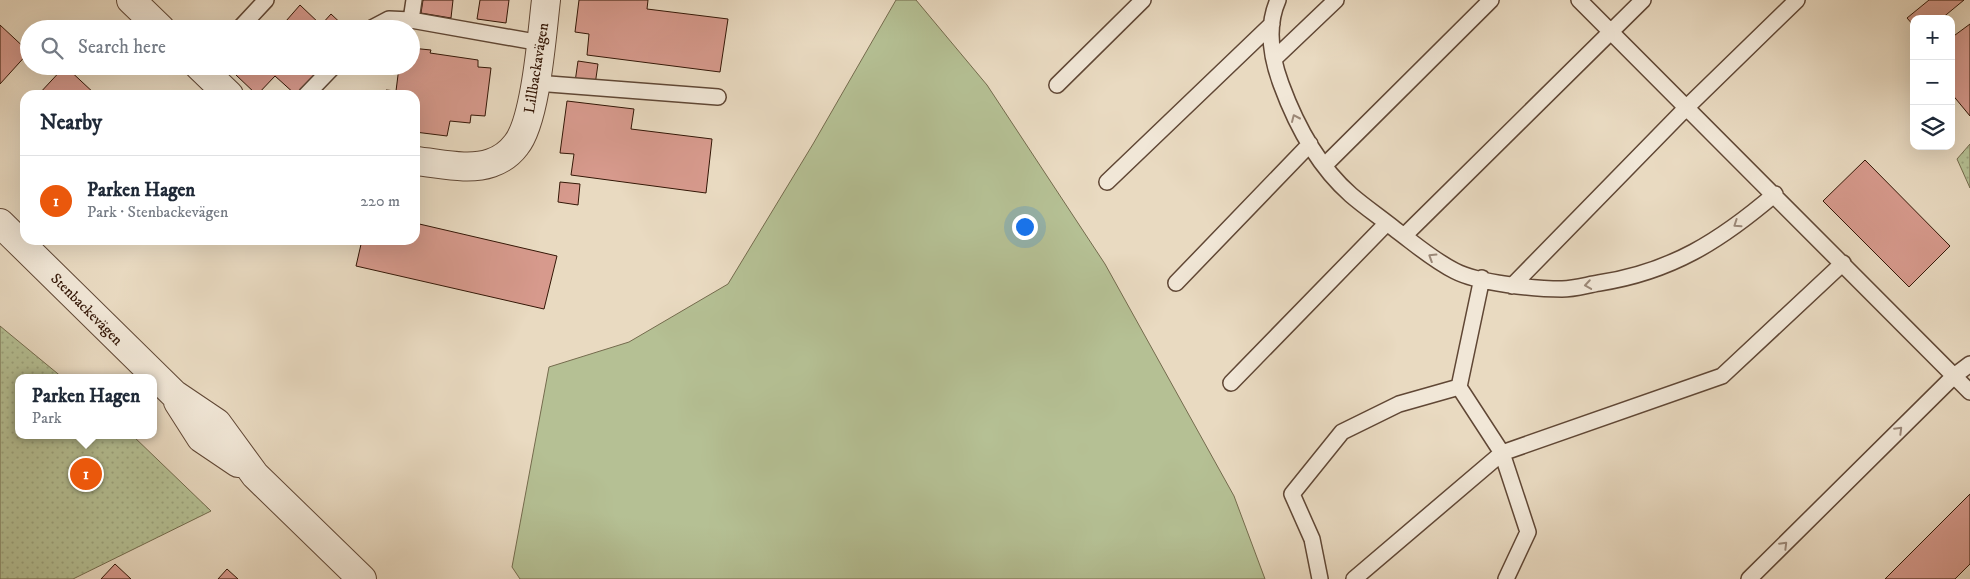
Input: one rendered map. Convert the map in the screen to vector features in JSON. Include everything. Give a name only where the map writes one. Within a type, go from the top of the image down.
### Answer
[{"type":"street","points":[[131,0],[152,20]]},
{"type":"street","name":"Lillbackavägen","points":[[420,161],[474,166],[491,163],[505,156],[517,144],[526,127],[536,83],[546,0]]},
{"type":"street","points":[[210,75],[224,90]]},
{"type":"street","name":"Stenbackevägen","points":[[0,223],[20,243]]},
{"type":"street","name":"Stenbackevägen","points":[[22,245],[154,374]]},
{"type":"street","name":"Stenbackevägen","points":[[157,377],[174,394],[201,438],[256,474],[362,579]]},
{"type":"lane","points":[[247,20],[266,0]]},
{"type":"lane","points":[[387,20],[411,20],[414,0]]},
{"type":"lane","points":[[1057,85],[1143,0]]},
{"type":"lane","points":[[1278,0],[1270,35],[1274,59],[1286,97],[1301,132],[1325,165],[1350,194],[1404,236],[1456,272],[1512,286],[1563,289],[1642,274],[1676,262],[1704,246],[1749,216],[1774,194]]},
{"type":"lane","points":[[1274,59],[1336,0]]},
{"type":"lane","points":[[1325,165],[1491,0]]},
{"type":"lane","points":[[1579,0],[1970,392]]},
{"type":"lane","points":[[1404,236],[1643,0]]},
{"type":"lane","points":[[1512,286],[1686,108],[1797,0]]},
{"type":"lane","points":[[420,22],[540,43]]},
{"type":"lane","points":[[1107,182],[1272,24]]},
{"type":"lane","points":[[311,90],[325,75]]},
{"type":"lane","points":[[536,83],[718,97]]},
{"type":"lane","points":[[1176,283],[1310,144]]},
{"type":"lane","points":[[1231,382],[1387,223]]},
{"type":"lane","points":[[1354,579],[1502,453],[1722,376],[1842,263]]},
{"type":"lane","points":[[1482,278],[1459,387],[1502,453],[1528,532],[1506,579]]},
{"type":"lane","points":[[1749,579],[1954,376],[1970,364]]},
{"type":"lane","points":[[1320,579],[1312,539],[1292,494],[1342,432],[1400,404],[1459,387]]},
{"type":"green space","points":[[896,0],[916,0],[987,85],[1105,264],[1234,496],[1265,579],[520,579],[512,567],[549,367],[629,342],[728,284],[813,144]]},
{"type":"green space","points":[[1970,144],[1970,188],[1957,159]]},
{"type":"green space","points":[[0,326],[58,374],[15,374],[15,439],[136,439],[211,511],[73,579],[0,579]]},
{"type":"building","points":[[423,0],[453,0],[451,18],[421,13]]},
{"type":"building","points":[[480,0],[509,0],[506,23],[477,19]]},
{"type":"building","points":[[579,0],[648,0],[647,9],[728,19],[720,72],[587,55],[589,34],[575,32]]},
{"type":"building","points":[[1929,0],[1964,0],[1946,15],[1911,15]]},
{"type":"building","points":[[300,5],[316,20],[287,20]]},
{"type":"building","points":[[331,14],[337,20],[326,20]]},
{"type":"building","points":[[1970,24],[1970,116],[1955,98],[1955,35]]},
{"type":"building","points":[[0,25],[20,44],[20,62],[0,84]]},
{"type":"building","points":[[420,49],[431,50],[430,53],[478,60],[478,67],[491,68],[485,116],[471,115],[470,123],[450,121],[447,136],[420,133],[420,90],[396,90],[398,75],[420,75]]},
{"type":"building","points":[[578,61],[598,64],[595,85],[575,82]]},
{"type":"building","points":[[57,75],[75,75],[91,90],[43,90]]},
{"type":"building","points":[[236,75],[315,75],[301,90],[290,90],[275,76],[262,90],[252,90]]},
{"type":"building","points":[[567,101],[634,109],[631,129],[712,139],[706,193],[571,175],[574,154],[560,153]]},
{"type":"building","points":[[1865,160],[1950,246],[1909,287],[1823,201]]},
{"type":"building","points":[[560,182],[580,184],[578,205],[558,202]]},
{"type":"building","points":[[420,224],[557,256],[544,309],[356,266],[361,245],[420,245]]},
{"type":"building","points":[[1970,494],[1970,564],[1955,579],[1885,579]]},
{"type":"building","points":[[115,564],[131,579],[101,579]]},
{"type":"building","points":[[227,569],[238,579],[218,579]]},
{"type":"place","name":"Parken Hagen","points":[[86,474]]}]
